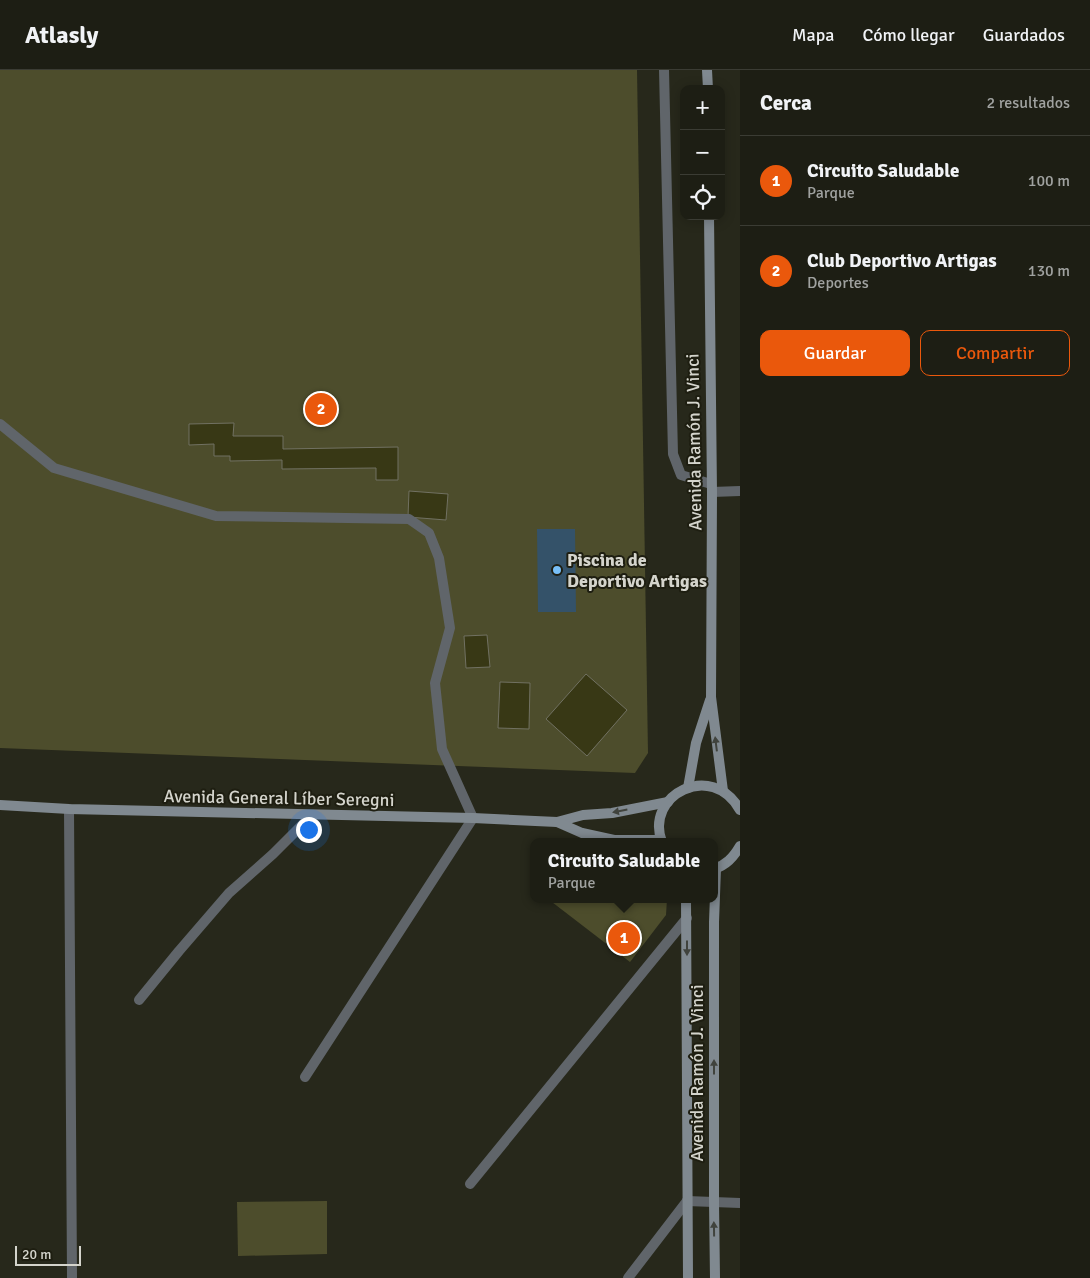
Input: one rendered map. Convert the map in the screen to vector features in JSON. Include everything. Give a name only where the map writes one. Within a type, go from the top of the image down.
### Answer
[{"type":"street","points":[[664,70],[673,454],[681,475],[711,488],[740,491]]},
{"type":"street","points":[[707,70],[708,85]]},
{"type":"street","name":"Avenida Ramón J. Vinci","points":[[709,220],[711,697],[723,791]]},
{"type":"street","points":[[0,424],[54,468],[216,516],[409,519],[429,534],[439,558],[450,628],[436,683],[442,749],[474,818],[305,1077]]},
{"type":"street","name":"Avenida Ramón J. Vinci","points":[[688,788],[696,744],[711,697]]},
{"type":"street","points":[[660,838],[659,824],[662,812],[677,793],[688,788],[712,786],[732,798],[740,809]]},
{"type":"street","name":"Avenida General Líber Seregni","points":[[0,805],[69,809],[474,818],[557,822],[583,815],[612,813],[668,802]]},
{"type":"street","points":[[69,809],[72,1278]]},
{"type":"street","points":[[139,1000],[229,892],[273,854],[312,815]]},
{"type":"street","name":"Avenida General Líber Seregni","points":[[557,822],[582,832],[606,838]]},
{"type":"street","points":[[718,868],[727,863],[739,848]]},
{"type":"street","name":"Avenida Ramón J. Vinci","points":[[686,903],[688,1278]]},
{"type":"street","name":"Avenida Ramón J. Vinci","points":[[714,903],[715,1278]]},
{"type":"street","points":[[470,1184],[687,918]]},
{"type":"street","points":[[628,1278],[687,1201],[740,1203]]},
{"type":"shaded area","points":[[0,70],[637,70],[648,753],[635,773],[0,748]]},
{"type":"shaded area","points":[[553,903],[667,903],[666,915],[630,962]]},
{"type":"shaded area","points":[[327,1201],[327,1254],[238,1256],[237,1202]]},
{"type":"water","name":"Piscina de Deportivo Artigas","points":[[537,529],[575,529],[576,612],[538,612]]},
{"type":"building","points":[[234,423],[233,436],[283,436],[283,449],[398,447],[398,480],[376,480],[376,468],[282,469],[282,460],[230,461],[230,456],[214,456],[214,444],[189,445],[189,424]]},
{"type":"building","points":[[409,491],[448,494],[446,520],[408,517]]},
{"type":"building","points":[[487,635],[490,667],[466,668],[464,636]]},
{"type":"building","points":[[586,674],[627,710],[587,756],[546,719]]},
{"type":"building","points":[[500,682],[530,683],[529,729],[498,728]]},
{"type":"place","name":"Club Deportivo Artigas","points":[[321,409]]},
{"type":"place","name":"Piscina de Deportivo Artigas","points":[[557,570]]},
{"type":"place","name":"Circuito Saludable","points":[[624,938]]}]
